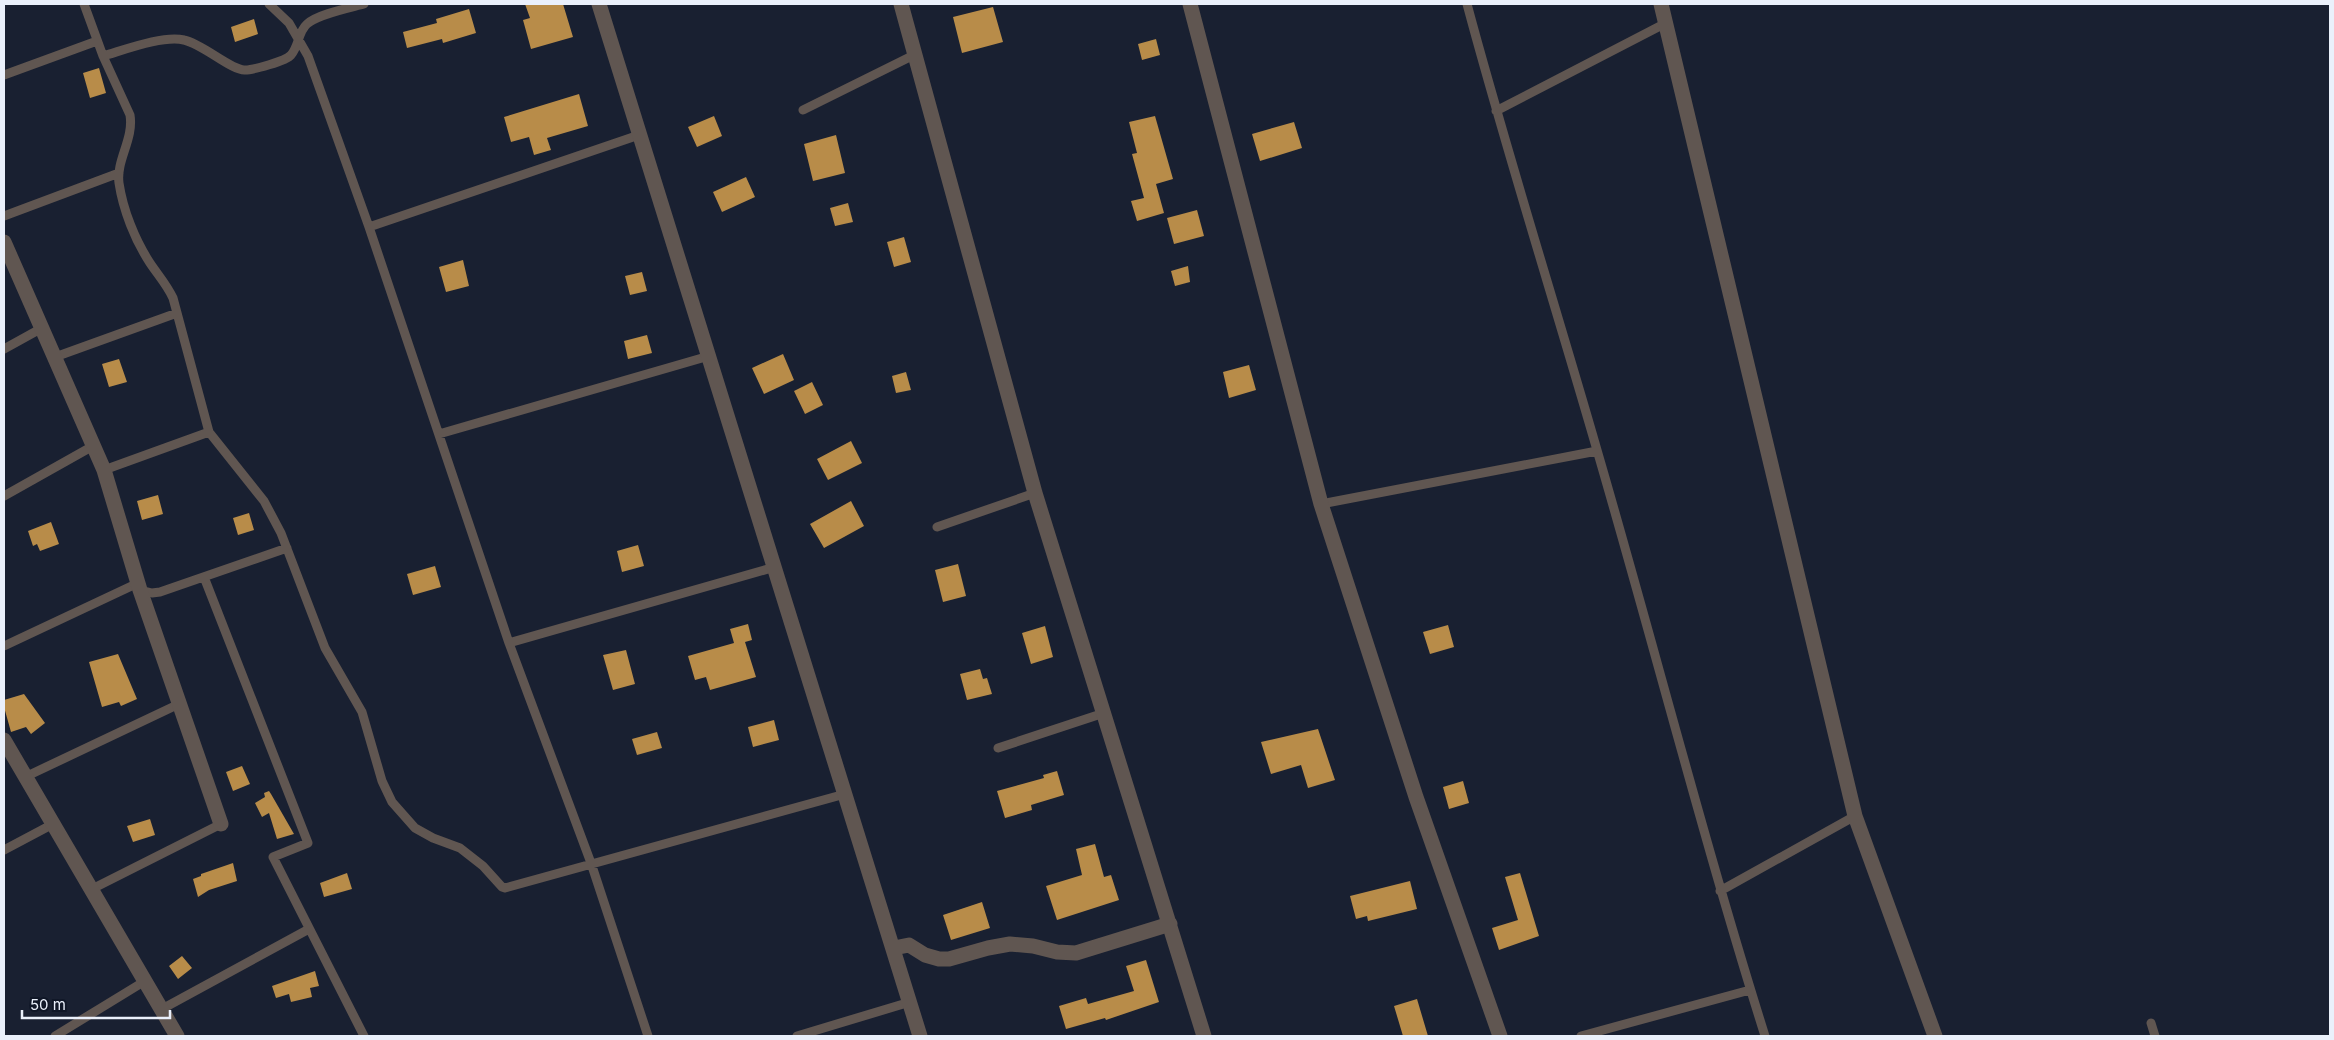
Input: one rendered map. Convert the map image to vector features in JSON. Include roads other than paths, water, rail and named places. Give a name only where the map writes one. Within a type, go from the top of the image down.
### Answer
[{"type":"street","points":[[599,4],[920,1036]]},
{"type":"street","points":[[902,4],[1035,493],[1204,1036]]},
{"type":"street","points":[[1190,4],[1321,504],[1416,797],[1500,1036]]},
{"type":"street","points":[[1662,4],[1855,816],[1935,1036]]},
{"type":"street","points":[[4,242],[7,260],[42,328],[104,470],[139,586],[221,824]]},
{"type":"street","points":[[4,740],[177,1036]]},
{"type":"street","points":[[894,948],[909,945],[925,955],[939,959],[949,959],[1010,944],[1033,946],[1057,952],[1076,953],[1170,924]]},
{"type":"lane","points":[[84,4],[102,56],[130,115],[132,124],[119,173],[119,182],[126,211],[150,262],[168,286],[209,432],[264,502],[287,548],[325,648],[362,712],[382,781],[392,802],[403,816],[426,834],[452,844],[470,854],[502,888],[845,794]]},
{"type":"lane","points":[[269,4],[289,23],[308,56],[369,227],[509,643],[591,863],[648,1036]]},
{"type":"lane","points":[[102,56],[171,38],[198,45],[213,52],[232,68],[244,70],[286,58],[292,54],[306,25],[312,20],[364,4]]},
{"type":"lane","points":[[1467,4],[1496,111],[1597,451],[1720,891],[1765,1036]]},
{"type":"lane","points":[[1496,111],[1666,23]]},
{"type":"lane","points":[[4,75],[97,41]]},
{"type":"lane","points":[[803,110],[916,54]]},
{"type":"lane","points":[[369,227],[639,135]]},
{"type":"lane","points":[[4,216],[119,173]]},
{"type":"lane","points":[[55,357],[177,313]]},
{"type":"lane","points":[[4,349],[42,328]]},
{"type":"lane","points":[[439,434],[709,356]]},
{"type":"lane","points":[[104,470],[209,432]]},
{"type":"lane","points":[[4,496],[93,446]]},
{"type":"lane","points":[[1321,504],[1597,451]]},
{"type":"lane","points":[[937,527],[1035,493]]},
{"type":"lane","points":[[4,646],[139,586],[152,593],[160,592],[287,548]]},
{"type":"lane","points":[[509,643],[775,567]]},
{"type":"lane","points":[[204,577],[308,843],[273,857],[364,1036]]},
{"type":"lane","points":[[25,776],[179,704]]},
{"type":"lane","points":[[998,748],[1104,713]]},
{"type":"lane","points":[[1720,891],[1855,816]]},
{"type":"lane","points":[[4,850],[53,824]]},
{"type":"lane","points":[[92,889],[221,824]]},
{"type":"lane","points":[[162,1010],[309,929]]},
{"type":"lane","points":[[55,1036],[145,981]]},
{"type":"lane","points":[[1582,1036],[1750,990]]},
{"type":"lane","points":[[797,1036],[910,1002]]},
{"type":"lane","points":[[2151,1023],[2155,1036]]}]
